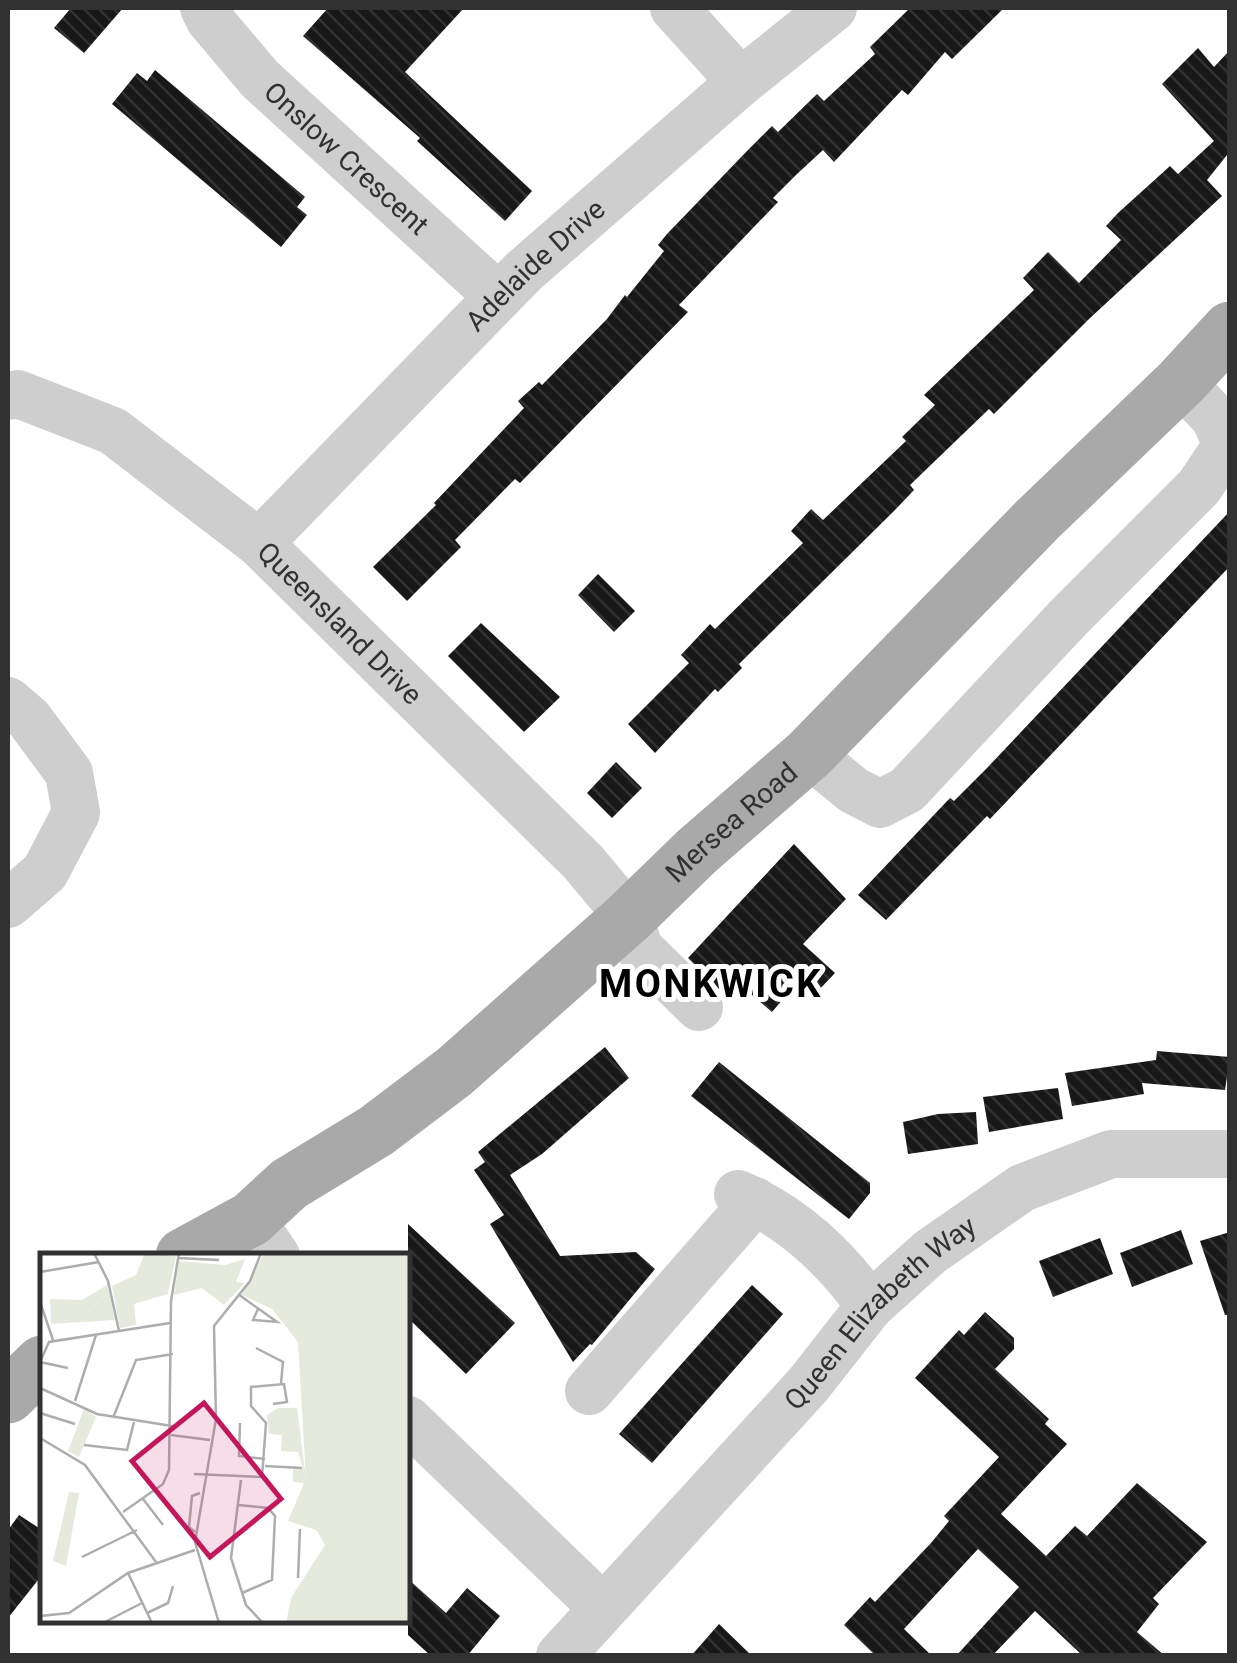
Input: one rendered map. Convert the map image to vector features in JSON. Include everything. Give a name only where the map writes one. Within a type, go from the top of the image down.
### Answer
[{"type":"main road","name":"Mersea Road","points":[[196,1253],[264,1237],[289,1184],[376,1130],[454,1072],[629,916],[697,851],[810,754],[1037,520],[1230,330]]},
{"type":"main road","points":[[8,1396],[40,1364]]},
{"type":"street","name":"Onslow Crescent","points":[[204,8],[260,79],[499,297]]},
{"type":"street","points":[[674,8],[741,82]]},
{"type":"street","name":"Adelaide Drive","points":[[259,544],[523,272],[741,82],[833,8]]},
{"type":"street","points":[[810,754],[853,790],[880,804],[907,790],[1068,618],[1199,487],[1227,445],[1214,418],[1181,382]]},
{"type":"street","name":"Queensland Drive","points":[[8,396],[18,394],[112,430],[259,544],[583,862],[629,916],[639,948],[699,1007]]},
{"type":"street","points":[[8,702],[29,719],[69,773],[76,813],[45,872],[8,904]]},
{"type":"street","name":"Queen Elizabeth Way","points":[[560,1656],[589,1593],[808,1385],[870,1306],[930,1252],[1022,1188],[1111,1154],[1230,1154]]},
{"type":"street","points":[[588,1391],[747,1197],[776,1212],[845,1271],[870,1306]]},
{"type":"street","points":[[410,1422],[589,1593]]},
{"type":"building","points":[[71,8],[123,8],[84,53],[54,28]]},
{"type":"building","points":[[328,8],[464,8],[405,72],[532,191],[505,221],[417,141],[420,138],[303,36]]},
{"type":"building","points":[[910,8],[1004,8],[952,59],[945,52],[908,95],[902,90],[834,162],[823,150],[797,174],[773,198],[778,202],[679,305],[688,312],[520,483],[515,479],[455,540],[461,547],[407,601],[373,567],[524,408],[518,401],[539,382],[542,385],[627,297],[664,251],[658,245],[667,234],[772,126],[778,132],[817,94],[824,101],[875,54],[870,47]]},
{"type":"building","points":[[1198,48],[1214,67],[1230,50],[1230,157],[1227,155],[1207,180],[1222,196],[1089,319],[994,414],[989,409],[910,485],[914,490],[895,510],[655,753],[628,724],[689,663],[681,655],[710,624],[715,629],[803,543],[791,531],[811,509],[823,520],[906,441],[902,437],[935,405],[924,395],[1034,290],[1023,278],[1048,252],[1079,283],[1121,240],[1106,226],[1118,213],[1170,166],[1178,174],[1214,141],[1162,84]]},
{"type":"building","points":[[155,70],[305,197],[297,207],[307,215],[281,247],[112,104],[137,73],[147,81]]},
{"type":"building","points":[[1230,511],[1230,566],[990,819],[987,816],[886,920],[858,895],[950,798],[954,801],[987,768]]},
{"type":"building","points":[[598,574],[635,611],[614,632],[578,595]]},
{"type":"building","points":[[481,623],[560,697],[524,732],[448,656]]},
{"type":"building","points":[[616,762],[642,788],[612,818],[587,793]]},
{"type":"building","points":[[794,844],[846,899],[803,944],[835,973],[817,992],[801,978],[772,1012],[730,976],[719,989],[688,958]]},
{"type":"building","points":[[605,1047],[629,1078],[542,1154],[510,1175],[560,1256],[636,1252],[655,1269],[592,1345],[573,1362],[490,1224],[504,1215],[474,1170],[485,1162],[478,1152]]},
{"type":"building","points":[[1157,1051],[1230,1057],[1225,1090],[1142,1083],[1144,1094],[1072,1106],[1065,1073],[1156,1060]]},
{"type":"building","points":[[719,1062],[870,1183],[870,1193],[849,1219],[691,1096]]},
{"type":"building","points":[[1058,1088],[1063,1119],[989,1132],[983,1097]]},
{"type":"building","points":[[976,1112],[978,1144],[908,1154],[903,1122],[938,1114]]},
{"type":"building","points":[[408,1224],[515,1323],[466,1374],[410,1320]]},
{"type":"building","points":[[1181,1230],[1193,1264],[1132,1287],[1120,1253]]},
{"type":"building","points":[[1230,1232],[1230,1315],[1225,1315],[1200,1241]]},
{"type":"building","points":[[1100,1238],[1113,1274],[1053,1297],[1039,1261]]},
{"type":"building","points":[[752,1285],[783,1314],[652,1463],[619,1434]]},
{"type":"building","points":[[985,1312],[1014,1338],[1014,1349],[995,1369],[1049,1419],[1045,1424],[1067,1444],[1001,1514],[1046,1556],[1075,1526],[1087,1536],[1137,1483],[1207,1542],[1153,1598],[1159,1604],[1137,1632],[1165,1656],[1083,1656],[1035,1611],[992,1656],[956,1656],[1019,1587],[978,1549],[904,1629],[932,1656],[876,1656],[844,1625],[870,1597],[875,1602],[931,1543],[949,1521],[944,1516],[999,1457],[915,1378],[959,1330],[964,1335]]},
{"type":"building","points":[[19,1515],[40,1529],[40,1578],[8,1618],[8,1530]]},
{"type":"building","points":[[410,1581],[446,1613],[467,1588],[500,1616],[467,1656],[431,1656],[408,1635]]},
{"type":"building","points":[[719,1624],[752,1656],[691,1656]]},
{"type":"district","name":"MONKWICK","points":[[711,984]]}]
